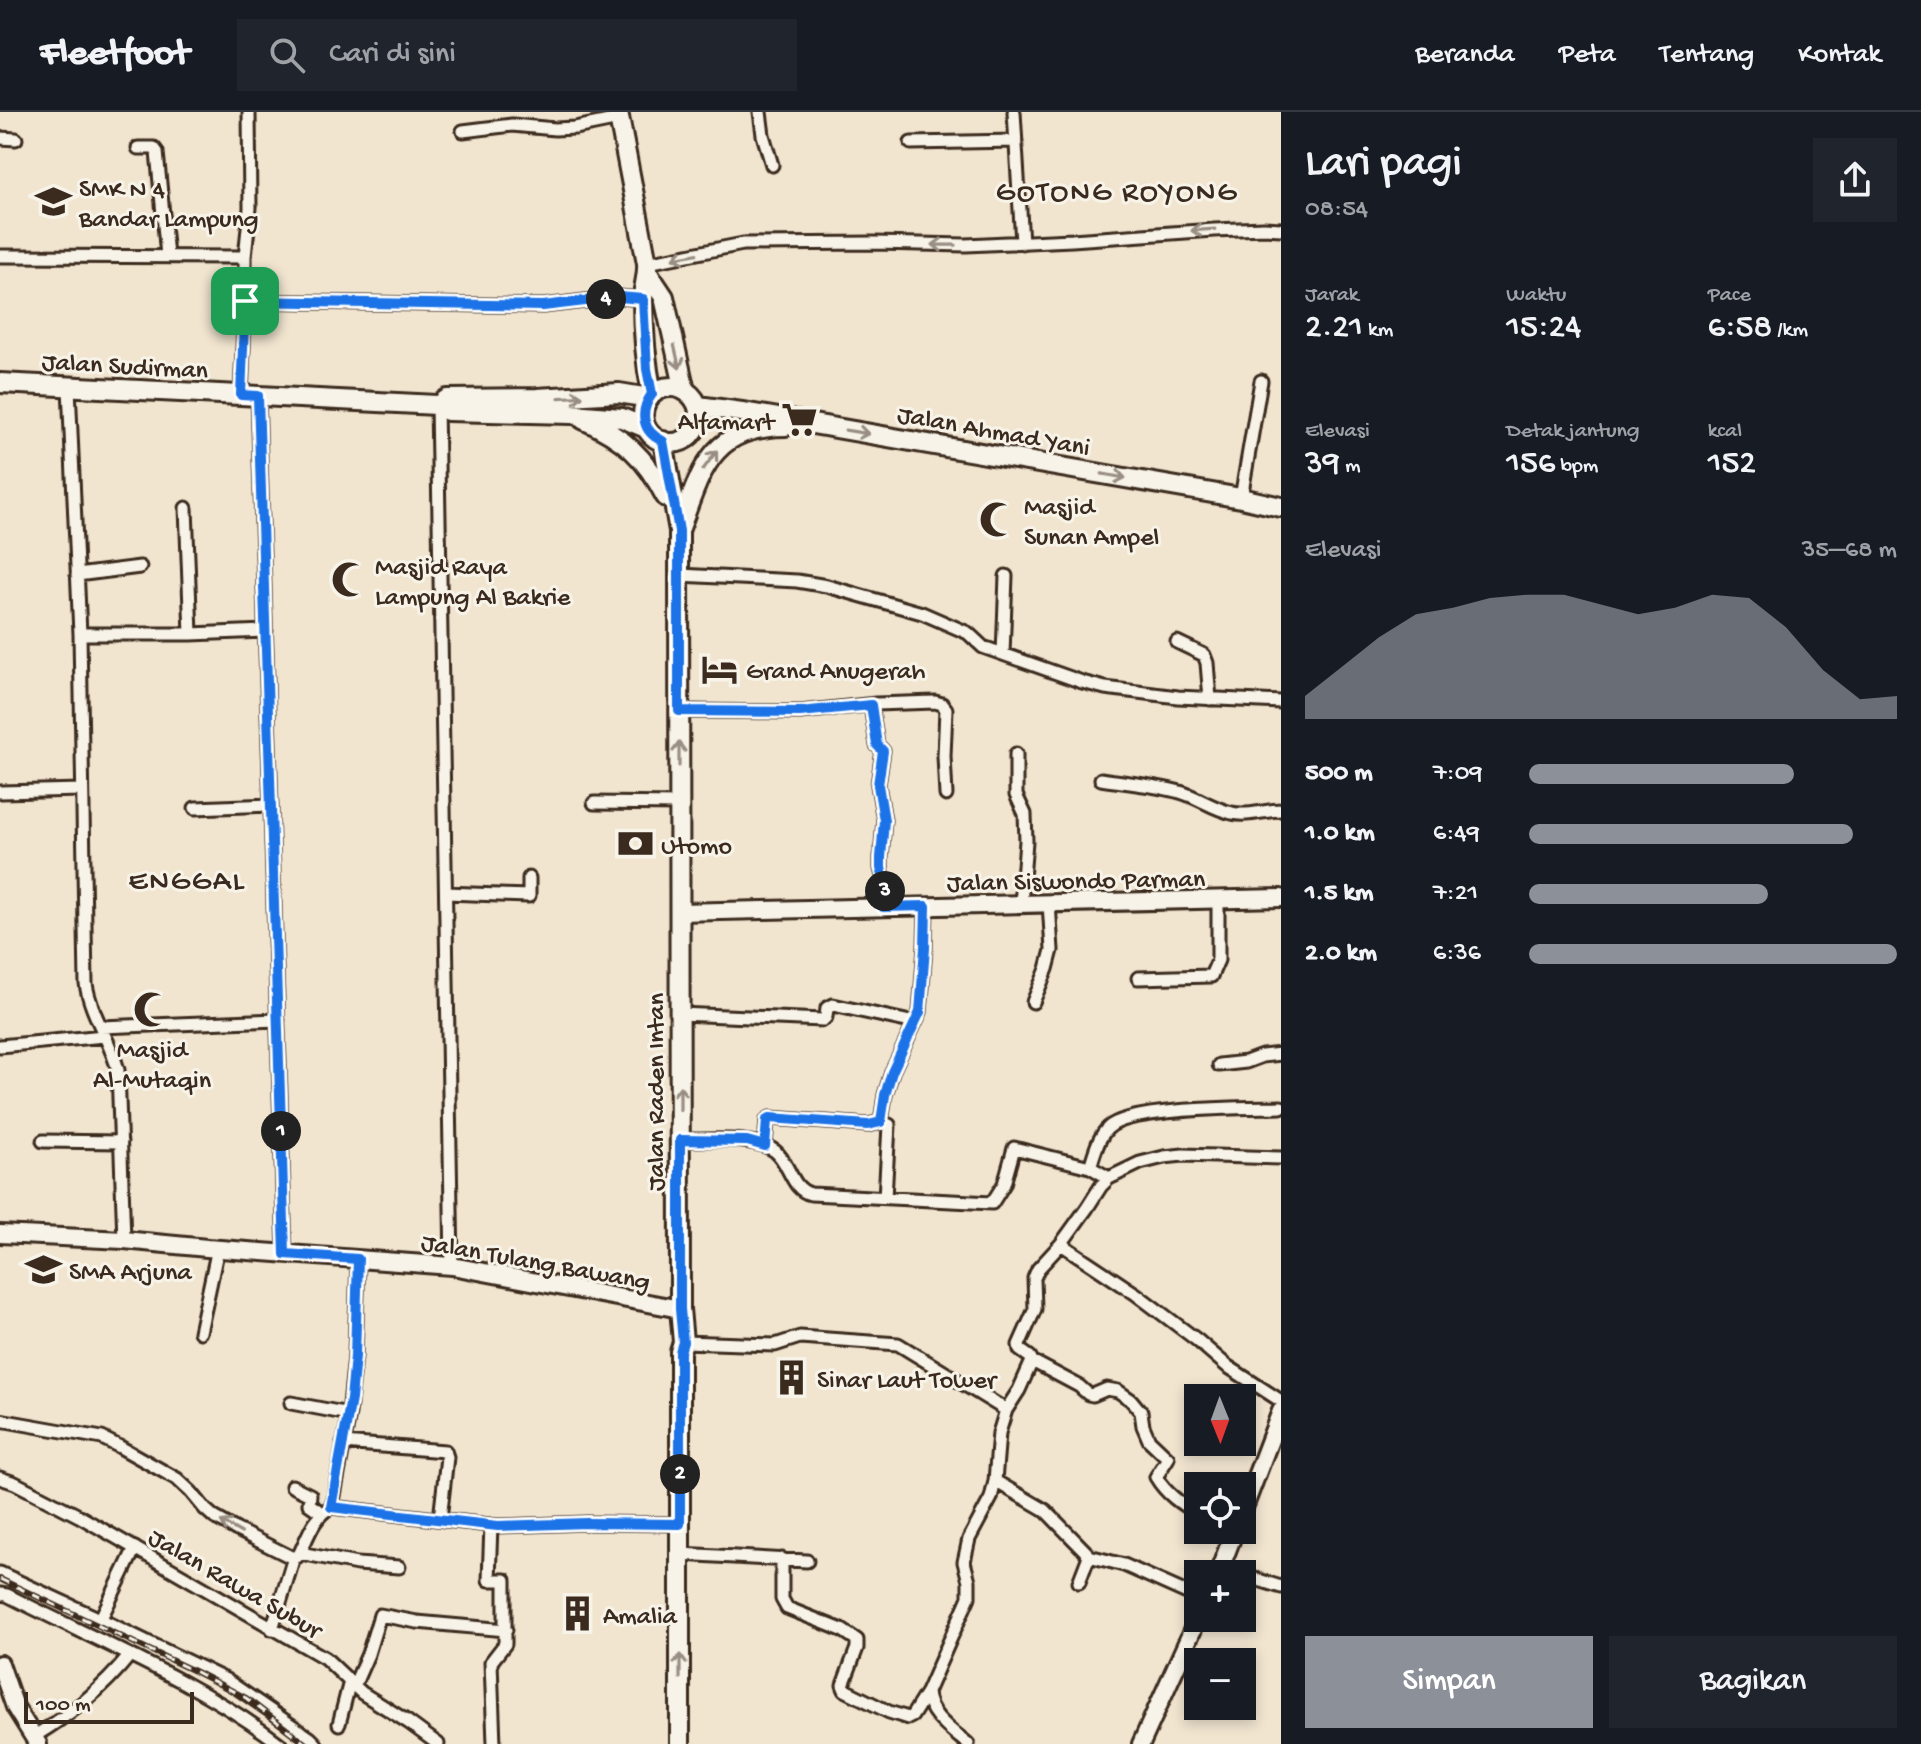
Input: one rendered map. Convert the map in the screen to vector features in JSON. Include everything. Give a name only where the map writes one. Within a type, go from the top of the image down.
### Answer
[{"type":"main road","points":[[618,115],[647,268],[643,299],[650,396]]},
{"type":"main road","points":[[647,268],[664,297],[685,391]]},
{"type":"main road","name":"Jalan Sudirman","points":[[0,383],[438,405],[448,411],[572,414],[622,418],[646,428]]},
{"type":"main road","points":[[674,387],[691,395],[698,406],[698,423],[694,431],[672,443],[651,434],[643,418],[650,396],[662,388],[674,387]]},
{"type":"main road","name":"Jalan Sudirman","points":[[438,405],[447,399],[619,393],[650,396]]},
{"type":"main road","name":"Jalan Ahmad Yani","points":[[698,406],[1281,507]]},
{"type":"main road","points":[[572,414],[605,429],[635,450],[656,478],[678,524]]},
{"type":"main road","points":[[678,524],[709,457],[724,443],[747,432],[774,427],[819,426]]},
{"type":"main road","name":"Jalan Raden Intan","points":[[663,441],[678,524],[679,575],[680,1309],[683,1342],[680,1352],[680,1744]]},
{"type":"street","points":[[249,112],[250,208],[245,301],[266,631],[285,1254]]},
{"type":"street","points":[[760,112],[772,165]]},
{"type":"street","points":[[1014,112],[1022,243]]},
{"type":"street","points":[[463,131],[512,125],[575,128],[618,115]]},
{"type":"street","points":[[0,138],[16,139]]},
{"type":"street","points":[[911,143],[1016,141]]},
{"type":"street","points":[[138,148],[154,148],[157,152],[167,256]]},
{"type":"street","points":[[647,268],[743,244],[966,245],[1214,230],[1281,229]]},
{"type":"street","points":[[0,256],[245,257]]},
{"type":"street","points":[[245,301],[543,306],[619,297],[643,299]]},
{"type":"street","points":[[1241,498],[1261,381]]},
{"type":"street","points":[[69,387],[80,634],[86,984],[89,1002],[114,1054],[118,1070],[124,1240]]},
{"type":"street","points":[[438,405],[452,1266]]},
{"type":"street","points":[[186,508],[191,634]]},
{"type":"street","points":[[77,575],[140,567]]},
{"type":"street","points":[[679,575],[797,581],[827,586],[932,617],[968,633],[983,647],[1105,688],[1167,696],[1281,702]]},
{"type":"street","points":[[1003,654],[1006,576]]},
{"type":"street","points":[[80,634],[266,631]]},
{"type":"street","points":[[1177,642],[1204,655],[1210,699]]},
{"type":"street","points":[[679,711],[800,712],[871,705],[942,704],[946,709],[946,795]]},
{"type":"street","points":[[871,705],[877,745],[883,751],[878,785],[884,820],[881,858],[885,883],[883,907]]},
{"type":"street","points":[[1016,754],[1016,795],[1025,814],[1026,841],[1021,904]]},
{"type":"street","points":[[1101,779],[1177,791],[1233,814],[1281,810]]},
{"type":"street","points":[[0,792],[82,790]]},
{"type":"street","points":[[594,803],[679,804]]},
{"type":"street","points":[[195,808],[271,805]]},
{"type":"street","points":[[446,893],[529,896],[529,878]]},
{"type":"street","name":"Jalan Siswondo Parman","points":[[679,912],[1281,898]]},
{"type":"street","points":[[1138,978],[1211,976],[1218,960],[1218,899]]},
{"type":"street","points":[[1033,1002],[1052,950],[1049,903]]},
{"type":"street","points":[[881,1122],[892,1072],[920,1012],[926,906]]},
{"type":"street","points":[[679,1014],[823,1020],[827,1008],[833,1005],[915,1023]]},
{"type":"street","points":[[0,1046],[102,1031],[278,1020]]},
{"type":"street","points":[[1219,1065],[1281,1054]]},
{"type":"street","points":[[1090,1167],[1104,1130],[1120,1120],[1207,1109],[1281,1107]]},
{"type":"street","points":[[765,1146],[767,1120],[770,1118],[868,1125],[881,1122],[889,1125],[885,1198]]},
{"type":"street","points":[[680,1140],[747,1141],[765,1146],[782,1159],[804,1193],[992,1203],[1004,1184],[1014,1148],[1090,1167],[1109,1178]]},
{"type":"street","points":[[43,1141],[121,1142]]},
{"type":"street","points":[[1184,1506],[1158,1481],[1156,1477],[1168,1458],[1149,1440],[1141,1412],[1131,1400],[1118,1391],[1107,1389],[1088,1394],[1032,1361],[1020,1350],[1019,1345],[1035,1309],[1034,1278],[1109,1178],[1140,1163],[1164,1157],[1281,1158]]},
{"type":"street","name":"Jalan Tulang Bawang","points":[[0,1234],[124,1240],[452,1266],[680,1309]]},
{"type":"street","points":[[1061,1244],[1136,1294],[1227,1366],[1281,1401]]},
{"type":"street","points":[[200,1332],[218,1248]]},
{"type":"street","points":[[272,1629],[297,1555],[316,1519],[326,1510],[343,1443],[355,1356],[358,1259]]},
{"type":"street","points":[[683,1342],[775,1345],[800,1337],[898,1344],[1006,1410]]},
{"type":"street","points":[[782,1559],[782,1599],[787,1608],[842,1630],[857,1640],[843,1685],[845,1690],[889,1712],[908,1718],[912,1716],[927,1692],[969,1597],[965,1554],[971,1534],[989,1505],[995,1481],[999,1433],[1006,1410],[1032,1361]]},
{"type":"street","points":[[291,1403],[349,1414]]},
{"type":"street","points":[[1256,1476],[1281,1411]]},
{"type":"street","name":"Jalan Rawa Subur","points":[[0,1420],[94,1437],[120,1447],[177,1479],[214,1517],[250,1537],[297,1555],[399,1567]]},
{"type":"street","points":[[343,1443],[445,1451],[447,1457],[440,1519]]},
{"type":"street","name":"Jalan Rawa Subur","points":[[0,1478],[79,1516],[325,1658],[362,1693],[438,1744]]},
{"type":"street","points":[[995,1481],[1045,1510],[1089,1556],[1124,1565],[1184,1592]]},
{"type":"street","points":[[292,1486],[310,1495],[309,1504],[326,1510],[491,1525],[680,1524]]},
{"type":"street","points":[[491,1525],[489,1580],[505,1580],[506,1630],[505,1644],[491,1662],[494,1744]]},
{"type":"street","points":[[103,1614],[135,1548]]},
{"type":"street","points":[[680,1554],[807,1561]]},
{"type":"street","points":[[1079,1582],[1089,1556]]},
{"type":"street","points":[[0,1573],[226,1680],[316,1744]]},
{"type":"street","points":[[1256,1579],[1281,1587]]},
{"type":"street","points":[[0,1594],[130,1655],[252,1722],[280,1744]]},
{"type":"street","points":[[339,1724],[352,1683],[368,1654],[380,1615],[417,1622],[506,1630]]},
{"type":"street","points":[[1141,1744],[1192,1632]]},
{"type":"street","points":[[0,1664],[7,1708],[35,1740],[76,1710],[130,1655]]},
{"type":"street","points":[[927,1692],[930,1707],[968,1744]]},
{"type":"railway","points":[[0,1579],[246,1698],[306,1744]]},
{"type":"place","name":"SMK N 4 Bandar Lampung","points":[[53,202]]},
{"type":"place","name":"Alfamart","points":[[800,420]]},
{"type":"place","name":"Masjid Sunan Ampel","points":[[998,520]]},
{"type":"place","name":"Masjid Raya Lampung Al Bakrie","points":[[349,580]]},
{"type":"place","name":"Grand Anugerah","points":[[720,669]]},
{"type":"place","name":"Utomo","points":[[635,844]]},
{"type":"place","name":"Masjid Al-Mutaqin","points":[[152,1009]]},
{"type":"place","name":"SMA Arjuna","points":[[43,1270]]},
{"type":"place","name":"Sinar Laut Tower","points":[[791,1378]]},
{"type":"place","name":"Amalia","points":[[577,1614]]},
{"type":"district","name":"GOTONG ROYONG","points":[[1117,190]]},
{"type":"district","name":"ENGGAL","points":[[187,879]]},
{"type":"route","points":[[619,297],[643,299],[647,369],[652,394],[644,407],[643,418],[651,434],[663,441],[679,531],[679,711],[800,712],[871,705],[877,745],[883,751],[878,785],[884,820],[881,858],[885,883],[883,907],[926,906],[920,1012],[892,1072],[878,1124],[770,1118],[767,1120],[765,1146],[747,1141],[680,1140],[680,1309],[683,1342],[680,1352],[680,1524],[498,1526],[331,1507],[351,1399],[358,1259],[285,1254],[258,396],[241,395],[245,301],[543,306],[619,297]]}]
